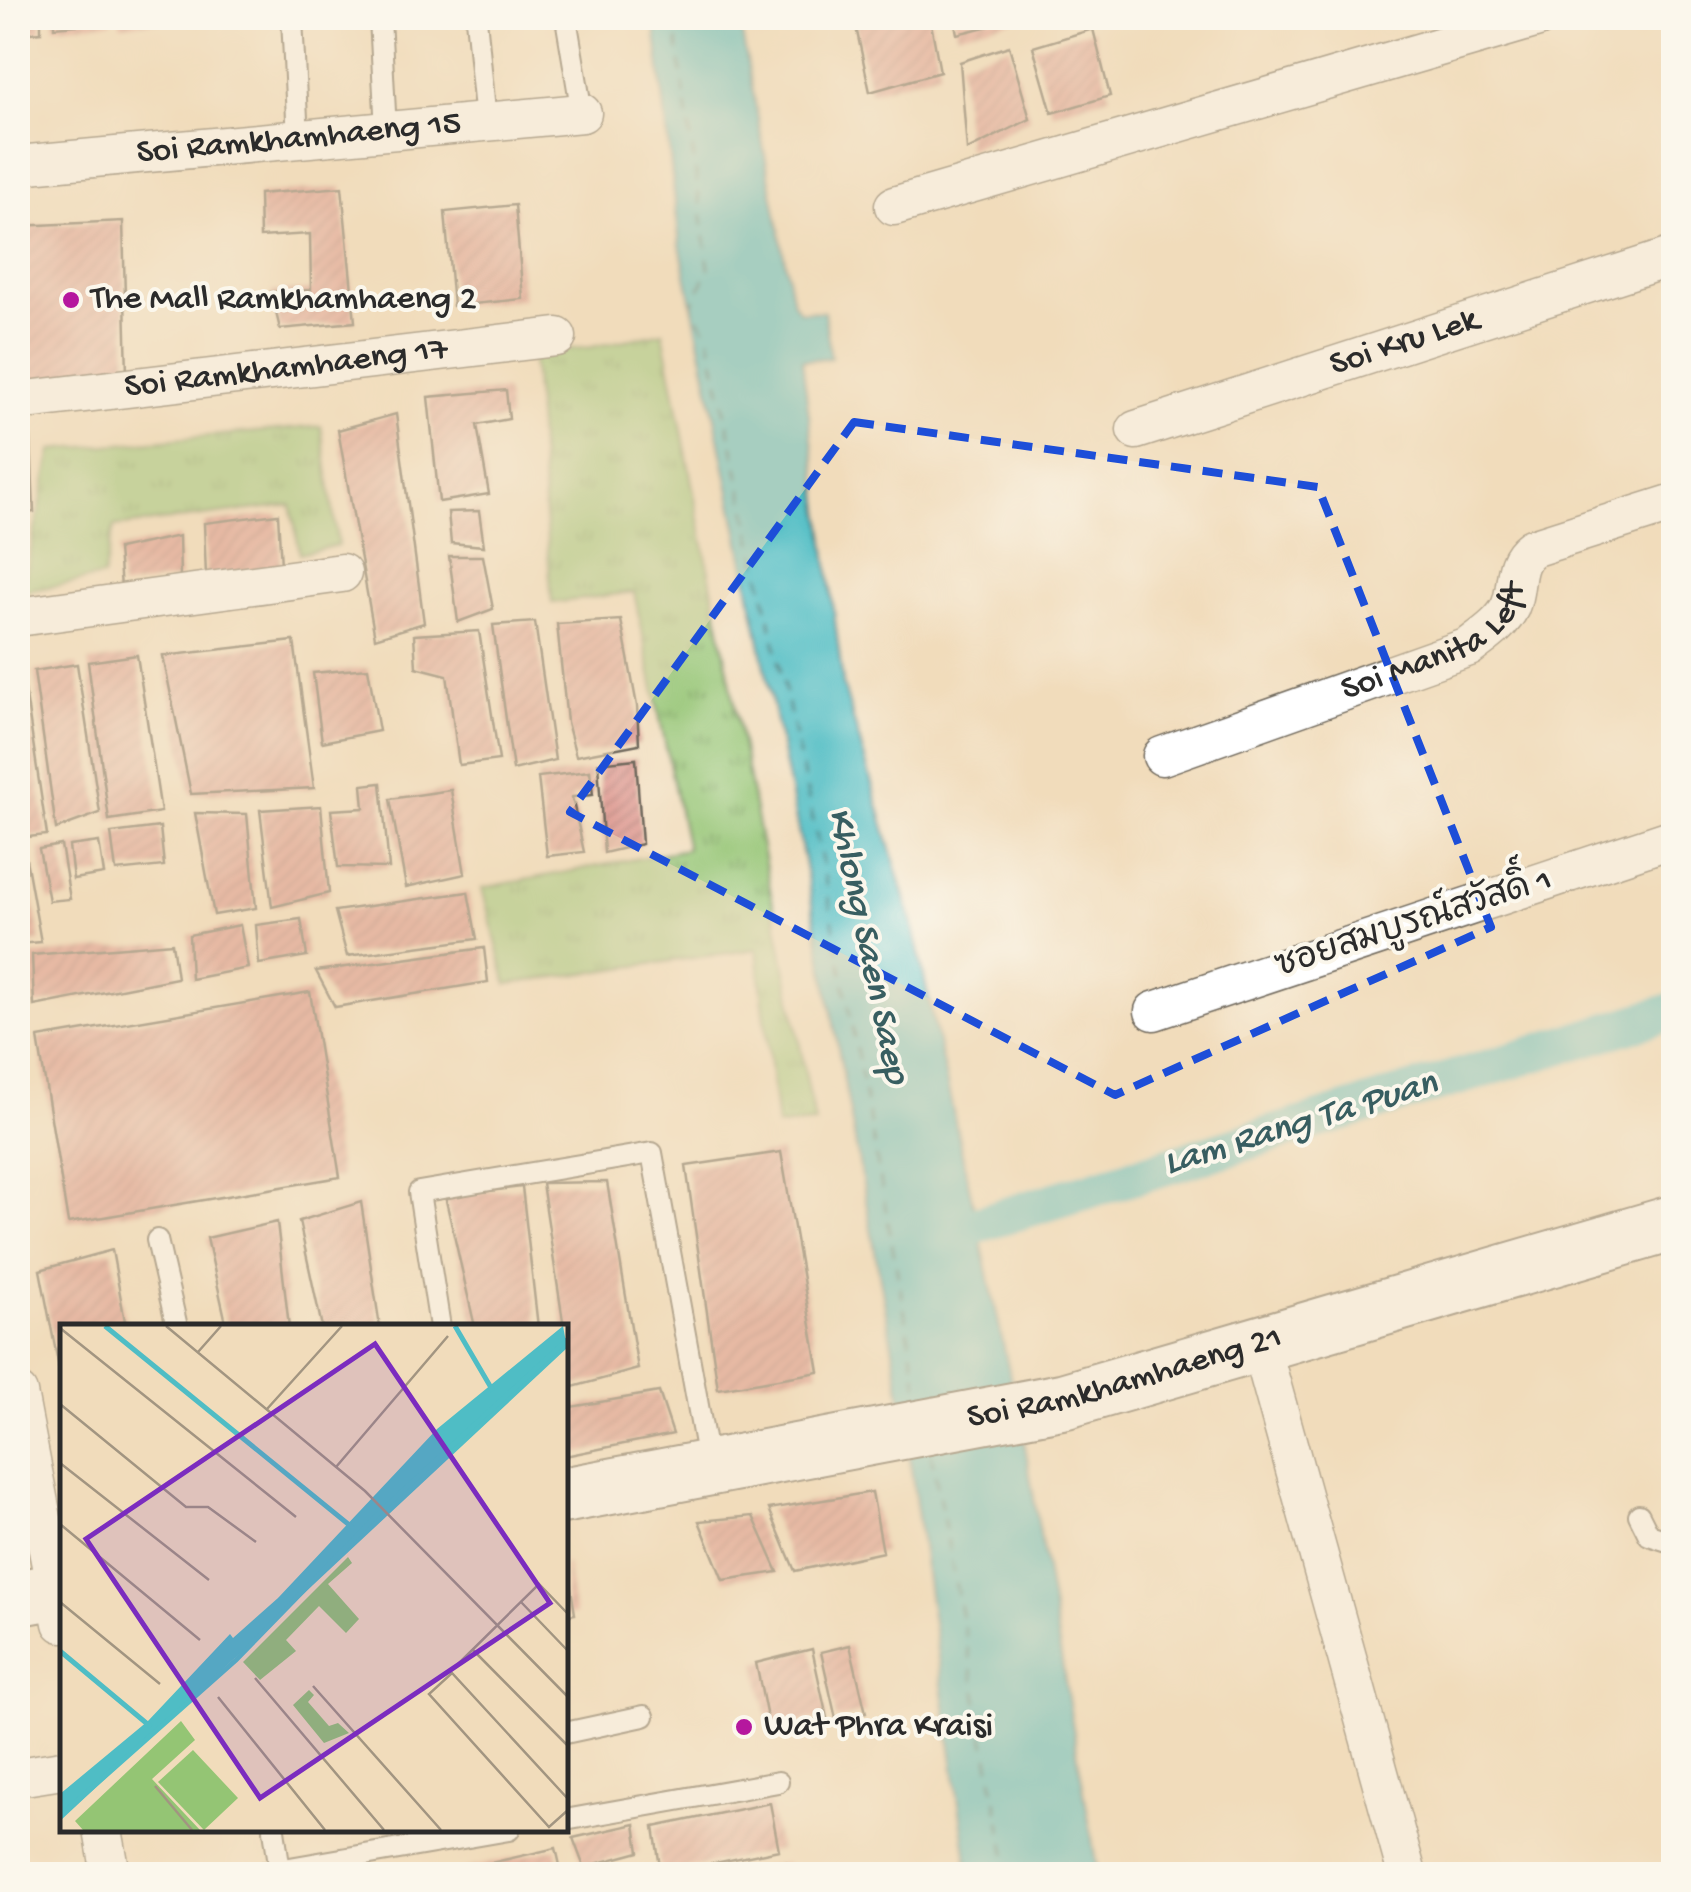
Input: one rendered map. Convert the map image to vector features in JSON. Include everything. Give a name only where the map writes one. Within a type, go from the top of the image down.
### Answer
[{"type":"street","points":[[894,206],[1538,18]]},
{"type":"street","name":"Soi Ramkhamhaeng 15","points":[[18,165],[582,113]]},
{"type":"street","name":"Soi Kru Lek","points":[[1136,430],[1674,256]]},
{"type":"street","name":"Soi Ramkhamhaeng 17","points":[[18,401],[557,338]]},
{"type":"street","name":"Soi Manita Left","points":[[1162,756],[1469,647],[1490,631],[1510,606],[1517,567],[1521,557],[1532,548],[1674,503]]},
{"type":"street","points":[[18,617],[342,573]]},
{"type":"street","name":"ซอยสมบูรณ์สวัสดิ์ 1","points":[[1154,1011],[1674,838]]},
{"type":"street","name":"Soi Ramkhamhaeng 21","points":[[568,1494],[1064,1401],[1674,1223]]},
{"type":"street","points":[[1260,1343],[1408,1874]]},
{"type":"street","points":[[18,1400],[50,1601]]},
{"type":"street","points":[[18,1777],[60,1770]]},
{"type":"street","points":[[103,1832],[111,1874]]},
{"type":"lane","points":[[292,18],[298,139]]},
{"type":"lane","points":[[380,18],[386,131]]},
{"type":"lane","points":[[476,18],[486,122]]},
{"type":"lane","points":[[566,18],[582,113]]},
{"type":"lane","points":[[440,1324],[418,1192],[652,1153],[709,1468]]},
{"type":"lane","points":[[157,1240],[176,1324]]},
{"type":"lane","points":[[1639,1515],[1648,1535],[1674,1542]]},
{"type":"lane","points":[[568,1731],[644,1716]]},
{"type":"lane","points":[[568,1819],[778,1782]]},
{"type":"lane","points":[[274,1832],[280,1870]]},
{"type":"lane","points":[[255,1874],[497,1832]]},
{"type":"highlighted area","points":[[854,422],[1318,487],[1491,927],[1115,1095],[570,812]]},
{"type":"green space","points":[[663,332],[815,1123],[777,1126],[757,949],[507,984],[482,888],[687,849],[634,592],[552,603],[532,353],[592,347]]},
{"type":"green space","points":[[321,426],[338,545],[300,554],[291,505],[114,527],[103,577],[22,592],[52,450]]},
{"type":"water","name":"Khlong Saen Saep","points":[[654,18],[739,18],[793,303],[799,311],[824,312],[831,358],[802,360],[843,684],[912,922],[1024,1440],[1098,1874],[969,1874],[898,1378],[804,860],[680,245]]},
{"type":"building","points":[[18,18],[41,18],[41,32],[18,34]]},
{"type":"building","points":[[54,18],[112,18],[112,22],[54,27]]},
{"type":"building","points":[[120,18],[176,18],[176,20],[120,25]]},
{"type":"building","points":[[854,18],[930,18],[940,72],[870,92]]},
{"type":"building","points":[[954,18],[1017,18],[1017,19],[957,34]]},
{"type":"building","points":[[1093,29],[1110,96],[1052,113],[1033,47]]},
{"type":"building","points":[[1009,46],[1030,119],[967,150],[960,62]]},
{"type":"building","points":[[342,187],[355,322],[280,329],[271,292],[311,290],[310,234],[260,237],[259,194]]},
{"type":"building","points":[[515,205],[523,299],[453,306],[445,212]]},
{"type":"building","name":"The Mall Ramkhamhaeng 2","points":[[123,221],[127,375],[18,386],[18,226]]},
{"type":"building","points":[[506,390],[509,419],[477,425],[489,494],[439,502],[428,397]]},
{"type":"building","points":[[396,414],[424,623],[375,638],[338,430]]},
{"type":"building","points":[[31,437],[34,512],[18,515],[18,439]]},
{"type":"building","points":[[479,511],[484,546],[451,543],[448,512]]},
{"type":"building","points":[[278,514],[281,566],[206,577],[204,523]]},
{"type":"building","points":[[179,536],[180,578],[121,588],[118,549]]},
{"type":"building","points":[[449,556],[483,556],[493,609],[458,622]]},
{"type":"building","points":[[621,620],[637,706],[639,744],[576,756],[567,722],[557,624]]},
{"type":"building","points":[[535,622],[555,760],[513,770],[493,625]]},
{"type":"building","points":[[479,631],[499,760],[459,765],[447,675],[416,667],[414,635]]},
{"type":"building","points":[[294,641],[314,788],[191,794],[163,656]]},
{"type":"building","points":[[137,655],[161,812],[109,820],[88,662]]},
{"type":"building","points":[[77,664],[100,813],[56,829],[34,671]]},
{"type":"building","points":[[368,668],[379,731],[322,742],[313,673]]},
{"type":"building","points":[[22,669],[47,835],[18,838],[18,670]]},
{"type":"building","points":[[636,759],[642,844],[604,853],[598,763]]},
{"type":"building","points":[[590,771],[593,795],[572,797],[584,852],[547,856],[538,777]]},
{"type":"building","points":[[381,783],[389,868],[338,867],[331,810],[364,808],[362,785]]},
{"type":"building","points":[[451,790],[465,874],[406,887],[390,799]]},
{"type":"building","points":[[321,806],[329,893],[272,907],[260,810]]},
{"type":"building","points":[[195,813],[247,814],[256,908],[214,915]]},
{"type":"building","points":[[160,827],[164,866],[116,871],[111,833]]},
{"type":"building","points":[[99,842],[104,874],[73,879],[69,846]]},
{"type":"building","points":[[61,845],[70,899],[49,901],[39,849]]},
{"type":"building","points":[[24,848],[41,942],[18,944],[18,849]]},
{"type":"building","points":[[468,892],[477,939],[347,956],[335,911]]},
{"type":"building","points":[[301,919],[307,956],[259,964],[256,925]]},
{"type":"building","points":[[240,925],[248,968],[191,979],[189,935]]},
{"type":"building","points":[[172,943],[177,978],[34,1006],[32,955]]},
{"type":"building","points":[[484,948],[488,982],[335,1007],[316,971]]},
{"type":"building","points":[[18,989],[24,1053],[18,1055]]},
{"type":"building","points":[[310,992],[340,1177],[68,1223],[38,1038]]},
{"type":"building","points":[[781,1152],[819,1372],[718,1389],[686,1166]]},
{"type":"building","points":[[607,1182],[638,1369],[573,1387],[568,1324],[563,1324],[542,1183]]},
{"type":"building","points":[[522,1187],[538,1324],[474,1324],[445,1196]]},
{"type":"building","points":[[361,1202],[380,1324],[321,1324],[299,1221]]},
{"type":"building","points":[[277,1222],[289,1324],[226,1324],[207,1238]]},
{"type":"building","points":[[112,1250],[125,1324],[60,1324],[60,1373],[40,1270]]},
{"type":"building","points":[[659,1392],[673,1434],[568,1455],[568,1407]]},
{"type":"building","points":[[872,1492],[883,1552],[795,1571],[769,1509]]},
{"type":"building","points":[[753,1516],[778,1572],[723,1580],[699,1521]]},
{"type":"building","points":[[568,1570],[575,1614],[568,1615]]},
{"type":"building","points":[[850,1645],[866,1713],[836,1719],[821,1652]]},
{"type":"building","points":[[812,1649],[827,1718],[769,1728],[756,1663]]},
{"type":"building","points":[[770,1803],[779,1850],[661,1874],[654,1827]]},
{"type":"building","points":[[635,1824],[639,1852],[584,1867],[573,1838]]},
{"type":"building","points":[[556,1848],[562,1874],[456,1871]]},
{"type":"building","points":[[786,1862],[789,1874],[740,1873]]},
{"type":"waterway","name":"Lam Rang Ta Puan","points":[[930,1239],[1674,1011]]},
{"type":"ferry route","points":[[674,18],[709,268],[692,306],[709,336],[821,857],[921,1401]]},
{"type":"ferry route","points":[[931,1453],[1010,1874]]},
{"type":"place","name":"The Mall Ramkhamhaeng 2","points":[[71,300]]},
{"type":"place","name":"Wat Phra Kraisi","points":[[744,1727]]}]
